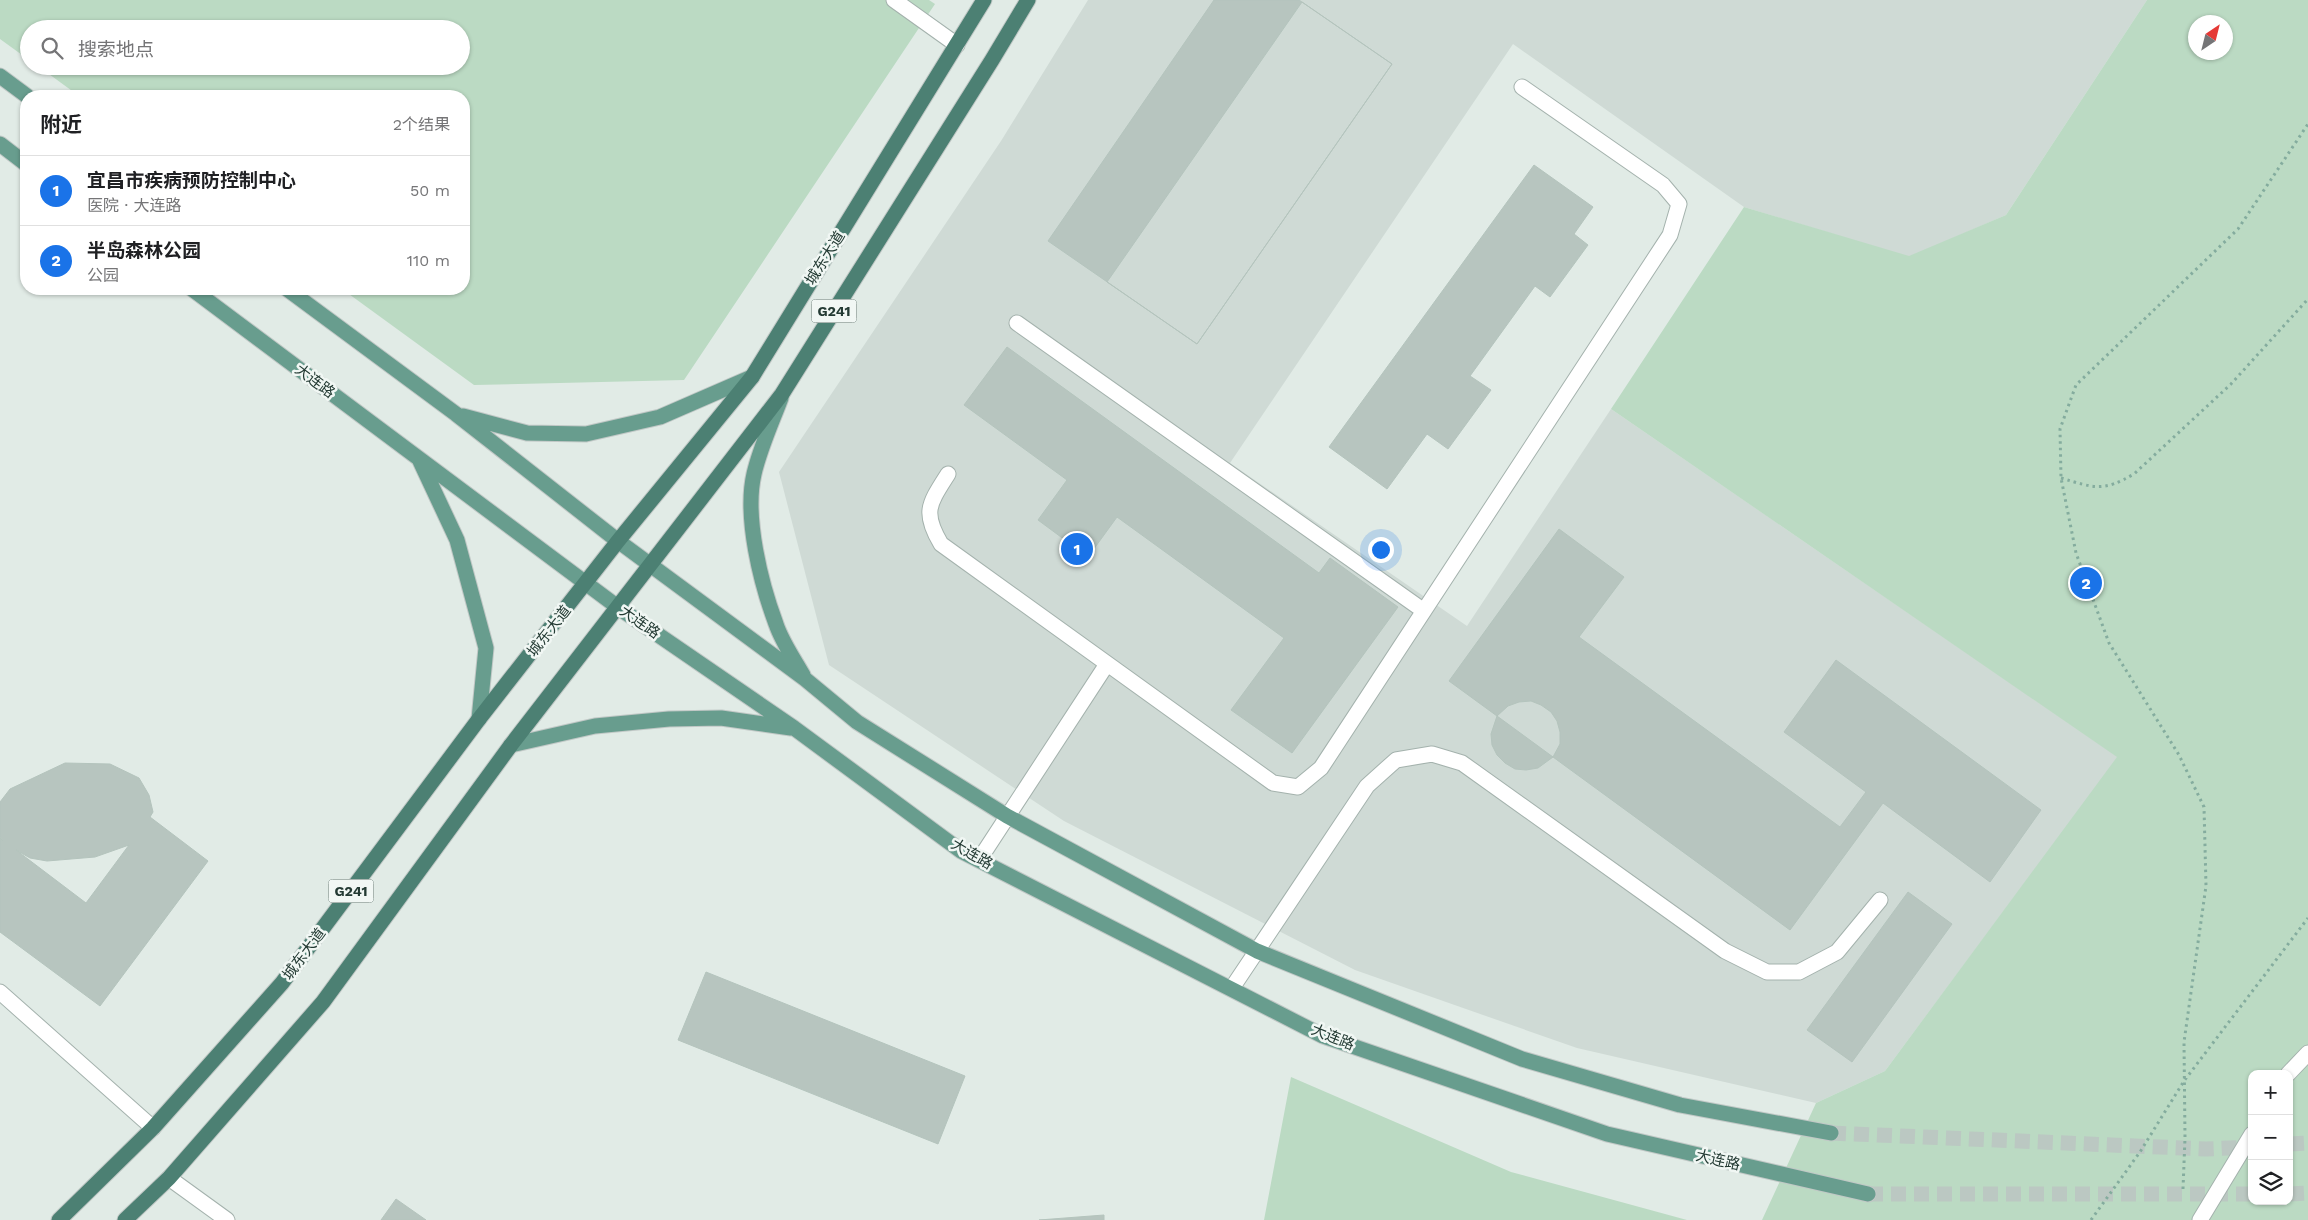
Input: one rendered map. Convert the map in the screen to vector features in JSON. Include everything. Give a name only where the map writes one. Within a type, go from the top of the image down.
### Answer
[{"type":"highway","name":"城东大道","points":[[58,1220],[153,1128],[282,983],[480,719],[618,541],[752,377],[984,0]]},
{"type":"highway","name":"G241","points":[[125,1220],[169,1178],[323,1002],[511,745],[619,608],[784,391],[1028,0]]},
{"type":"main road","points":[[0,76],[20,91]]},
{"type":"main road","points":[[0,144],[20,159]]},
{"type":"main road","name":"大连路","points":[[200,295],[619,608],[794,728],[961,851],[1323,1036],[1607,1134],[1868,1194]]},
{"type":"main road","points":[[295,295],[456,414],[651,566],[805,678],[857,722],[1007,816],[1257,951],[1522,1059],[1680,1105],[1831,1133]]},
{"type":"main road","points":[[456,414],[527,433],[586,434],[660,417],[752,377]]},
{"type":"main road","points":[[784,391],[754,475],[752,508],[754,539],[762,578],[776,626],[805,678]]},
{"type":"main road","points":[[419,460],[457,540],[486,648],[480,719]]},
{"type":"main road","points":[[511,745],[595,726],[669,719],[721,718],[794,728]]},
{"type":"street","points":[[894,0],[957,45]]},
{"type":"street","points":[[948,474],[931,500],[930,525],[941,544],[1273,783],[1298,787],[1321,768],[1670,235],[1679,204],[1663,185],[1522,87]]},
{"type":"street","points":[[1017,323],[1424,611]]},
{"type":"street","points":[[979,860],[1106,664]]},
{"type":"street","points":[[1232,988],[1367,786],[1396,760],[1432,754],[1462,763],[1725,951],[1767,972],[1799,972],[1837,952],[1880,900]]},
{"type":"street","points":[[0,992],[153,1128]]},
{"type":"street","points":[[2292,1070],[2308,1053]]},
{"type":"street","points":[[2200,1220],[2248,1141]]},
{"type":"street","points":[[169,1178],[227,1220]]},
{"type":"path","points":[[2183,1193],[2185,1138],[2184,1042],[2206,886],[2204,807],[2179,755],[2109,643],[2076,552],[2061,478],[2060,429],[2076,385],[2238,229],[2308,124]]},
{"type":"path","points":[[2061,478],[2096,488],[2118,484],[2134,474],[2231,384],[2308,299]]},
{"type":"path","points":[[2090,1220],[2140,1152],[2184,1081],[2254,986],[2308,918]]},
{"type":"shaded area","points":[[1088,0],[2147,0],[2006,215],[1909,257],[1744,207],[1513,44],[1230,463],[1467,626],[1611,409],[2118,757],[1885,1071],[1816,1103],[1577,1048],[1355,970],[1064,821],[829,665],[779,472],[1001,141]]},
{"type":"green space","points":[[0,0],[929,0],[935,4],[684,380],[474,385],[350,295],[470,295],[470,90],[71,90],[50,75],[470,75],[470,20],[20,20],[20,53],[0,39]]},
{"type":"green space","points":[[2147,0],[2308,0],[2308,1220],[1762,1220],[1816,1103],[1885,1071],[2117,757],[1611,409],[1744,207],[1909,256],[2006,215]]},
{"type":"green space","points":[[1291,1077],[1511,1172],[1687,1220],[1264,1220]]},
{"type":"building","points":[[1214,0],[1299,0],[1392,64],[1197,344],[1048,241]]},
{"type":"building","points":[[1302,2],[1392,64],[1197,344],[1107,282]]},
{"type":"building","points":[[1534,165],[1593,207],[1574,234],[1588,245],[1550,297],[1535,286],[1470,376],[1491,390],[1448,449],[1427,434],[1387,489],[1329,447]]},
{"type":"building","points":[[1007,347],[1319,573],[1330,558],[1398,607],[1292,753],[1231,710],[1284,638],[1117,517],[1088,557],[1038,520],[1067,480],[964,405]]},
{"type":"building","points":[[1559,529],[1624,577],[1579,637],[1840,827],[1866,792],[1784,732],[1836,660],[2041,810],[1990,882],[1883,803],[1790,930],[1553,757],[1560,744],[1560,732],[1557,721],[1551,712],[1531,701],[1519,702],[1508,706],[1497,716],[1449,681]]},
{"type":"building","points":[[1497,716],[1553,757],[1538,768],[1526,770],[1515,769],[1505,763],[1497,755],[1492,745],[1491,734]]},
{"type":"building","points":[[65,763],[110,764],[139,778],[149,795],[153,812],[150,817],[208,861],[100,1006],[0,932],[0,838],[3,841],[0,837],[0,802],[10,789]],"holes":[[[129,845],[86,903],[16,850],[30,858],[47,861],[95,857]]]},
{"type":"building","points":[[1908,892],[1952,924],[1852,1062],[1807,1030]]},
{"type":"building","points":[[706,972],[965,1076],[938,1144],[678,1040]]},
{"type":"building","points":[[396,1199],[426,1220],[381,1220]]},
{"type":"building","points":[[1104,1215],[1104,1220],[1039,1220]]},
{"type":"tunnel","points":[[1831,1133],[2206,1149],[2248,1147]]},
{"type":"tunnel","points":[[2293,1144],[2308,1143]]},
{"type":"tunnel","points":[[2293,1194],[2308,1193]]},
{"type":"tunnel","points":[[1868,1194],[2248,1194]]},
{"type":"place","name":"宜昌市疾病预防控制中心","points":[[1077,549]]},
{"type":"place","name":"半岛森林公园","points":[[2086,583]]}]
